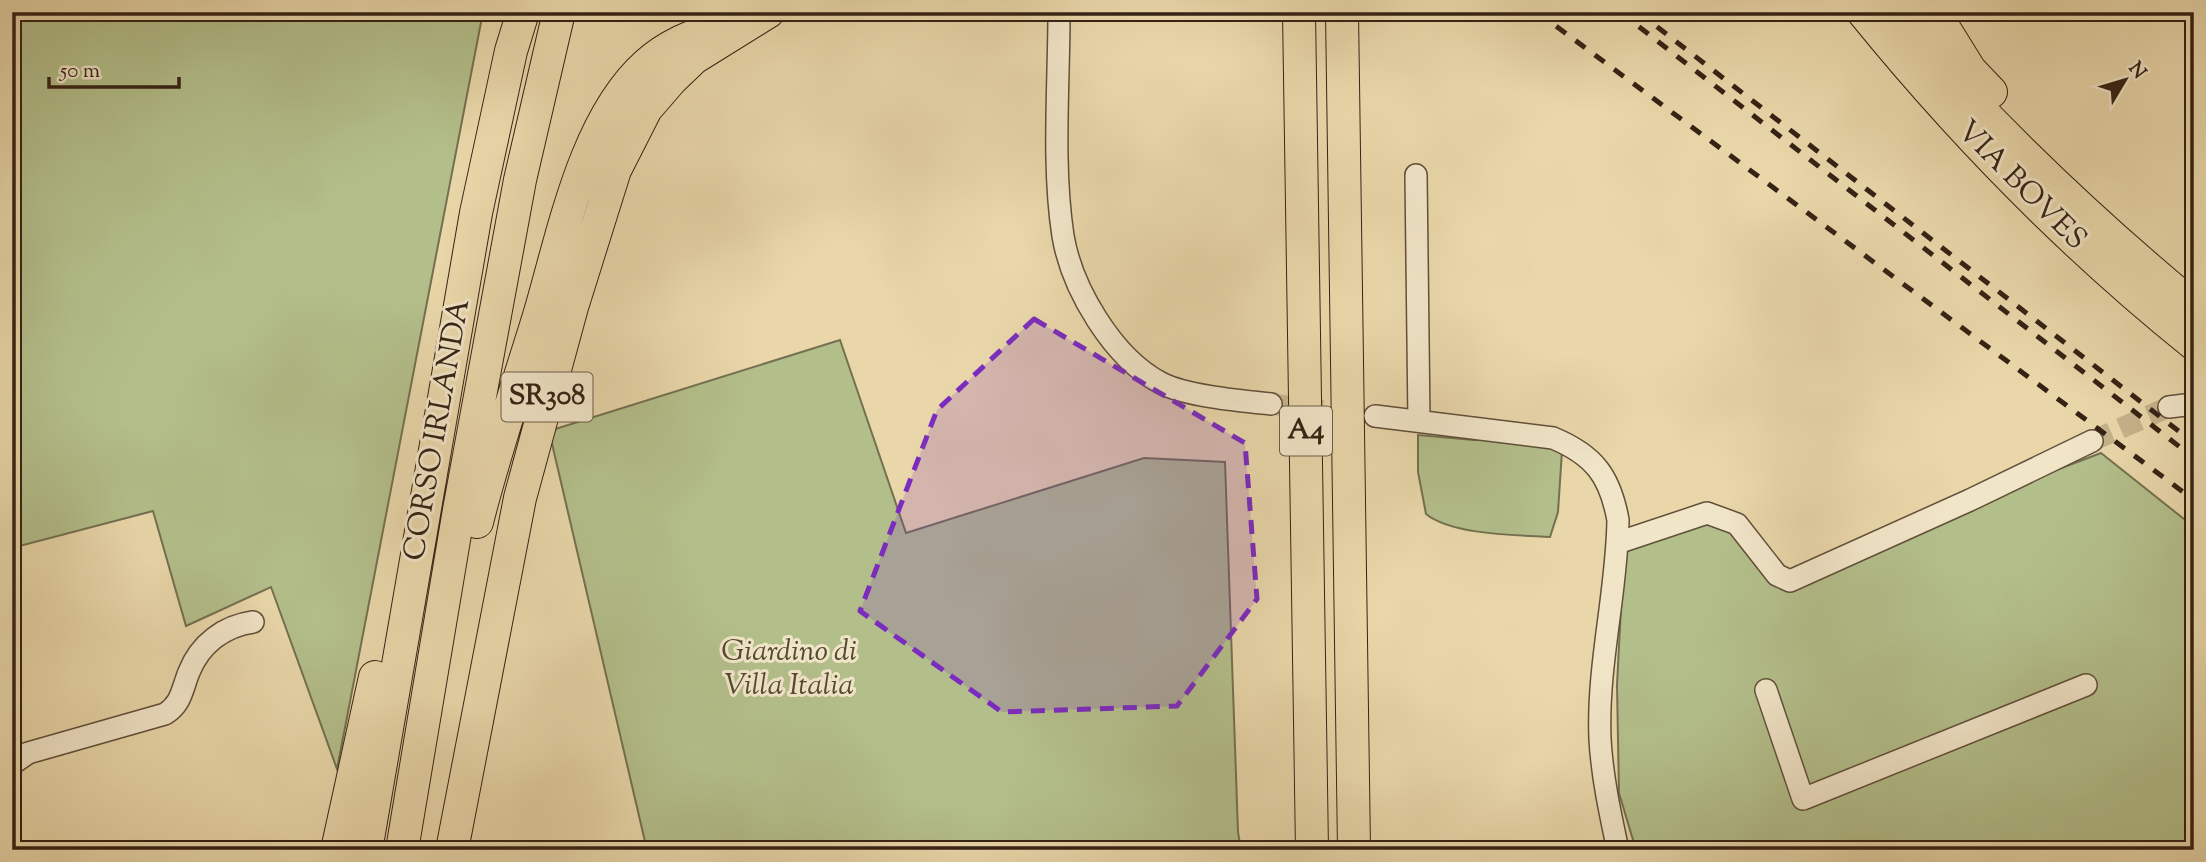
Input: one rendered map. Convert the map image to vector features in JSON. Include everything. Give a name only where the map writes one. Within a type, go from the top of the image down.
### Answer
[{"type":"highway","points":[[476,213],[481,100],[500,12]]},
{"type":"highway","name":"CORSO IRLANDA","points":[[366,850],[476,213],[511,51],[523,12]]},
{"type":"highway","name":"CORSO IRLANDA","points":[[402,850],[520,180],[559,12]]},
{"type":"highway","points":[[430,681],[451,629],[486,483],[591,145],[624,92],[646,64],[682,39],[760,12]]},
{"type":"highway","name":"SR308","points":[[452,850],[520,498],[572,307],[615,170],[646,109],[671,80],[694,58],[768,12]]},
{"type":"highway","name":"A4","points":[[1298,12],[1312,850]]},
{"type":"highway","name":"A4","points":[[1342,12],[1354,850]]},
{"type":"highway","name":"VIA BOVES","points":[[1863,12],[1945,110],[2019,187],[2082,247],[2194,344]]},
{"type":"highway","name":"VIA BOVES","points":[[1891,12],[1980,110],[2042,173],[2194,307]]},
{"type":"highway","name":"VIA BOVES","points":[[1934,12],[1970,69],[2166,284]]},
{"type":"highway","points":[[337,850],[380,650],[422,522]]},
{"type":"street","points":[[1059,12],[1059,177],[1063,238],[1079,284],[1100,326],[1116,346],[1146,372],[1206,387],[1221,396],[1271,404]]},
{"type":"street","points":[[1416,175],[1419,421]]},
{"type":"street","points":[[2169,407],[2185,405],[2194,409]]},
{"type":"street","points":[[1375,416],[1553,438],[1580,449],[1601,471],[1614,498],[1618,543],[1601,686],[1600,738],[1605,792],[1618,850]]},
{"type":"street","points":[[1618,543],[1707,513],[1737,524],[1777,575],[1790,581],[2092,441]]},
{"type":"street","points":[[12,764],[28,753],[165,714],[175,708],[190,669],[210,641],[233,625],[253,622]]},
{"type":"street","points":[[1766,690],[1803,799],[2086,685]]},
{"type":"highlighted area","points":[[1034,319],[1245,443],[1257,599],[1177,706],[1002,712],[860,611],[937,410]]},
{"type":"green space","points":[[12,12],[483,12],[337,769],[271,587],[186,626],[153,511],[12,548]]},
{"type":"green space","name":"Giardino di Villa Italia","points":[[840,340],[906,533],[1144,458],[1225,462],[1238,832],[1241,850],[647,850],[549,431]]},
{"type":"green space","points":[[1418,435],[1474,440],[1508,439],[1562,451],[1558,512],[1550,537],[1468,530],[1437,521],[1426,514],[1418,472]]},
{"type":"green space","points":[[2101,453],[2194,527],[2194,850],[1636,850],[1619,793],[1617,685],[1623,569],[1628,547],[1704,523],[1733,531],[1771,578]]},
{"type":"tunnel","points":[[1271,404],[1359,415]]},
{"type":"tunnel","points":[[2092,441],[2169,407]]},
{"type":"railway","points":[[1537,12],[2194,500]]},
{"type":"railway","points":[[1620,12],[2194,458]]},
{"type":"railway","points":[[1638,12],[2194,443]]}]
